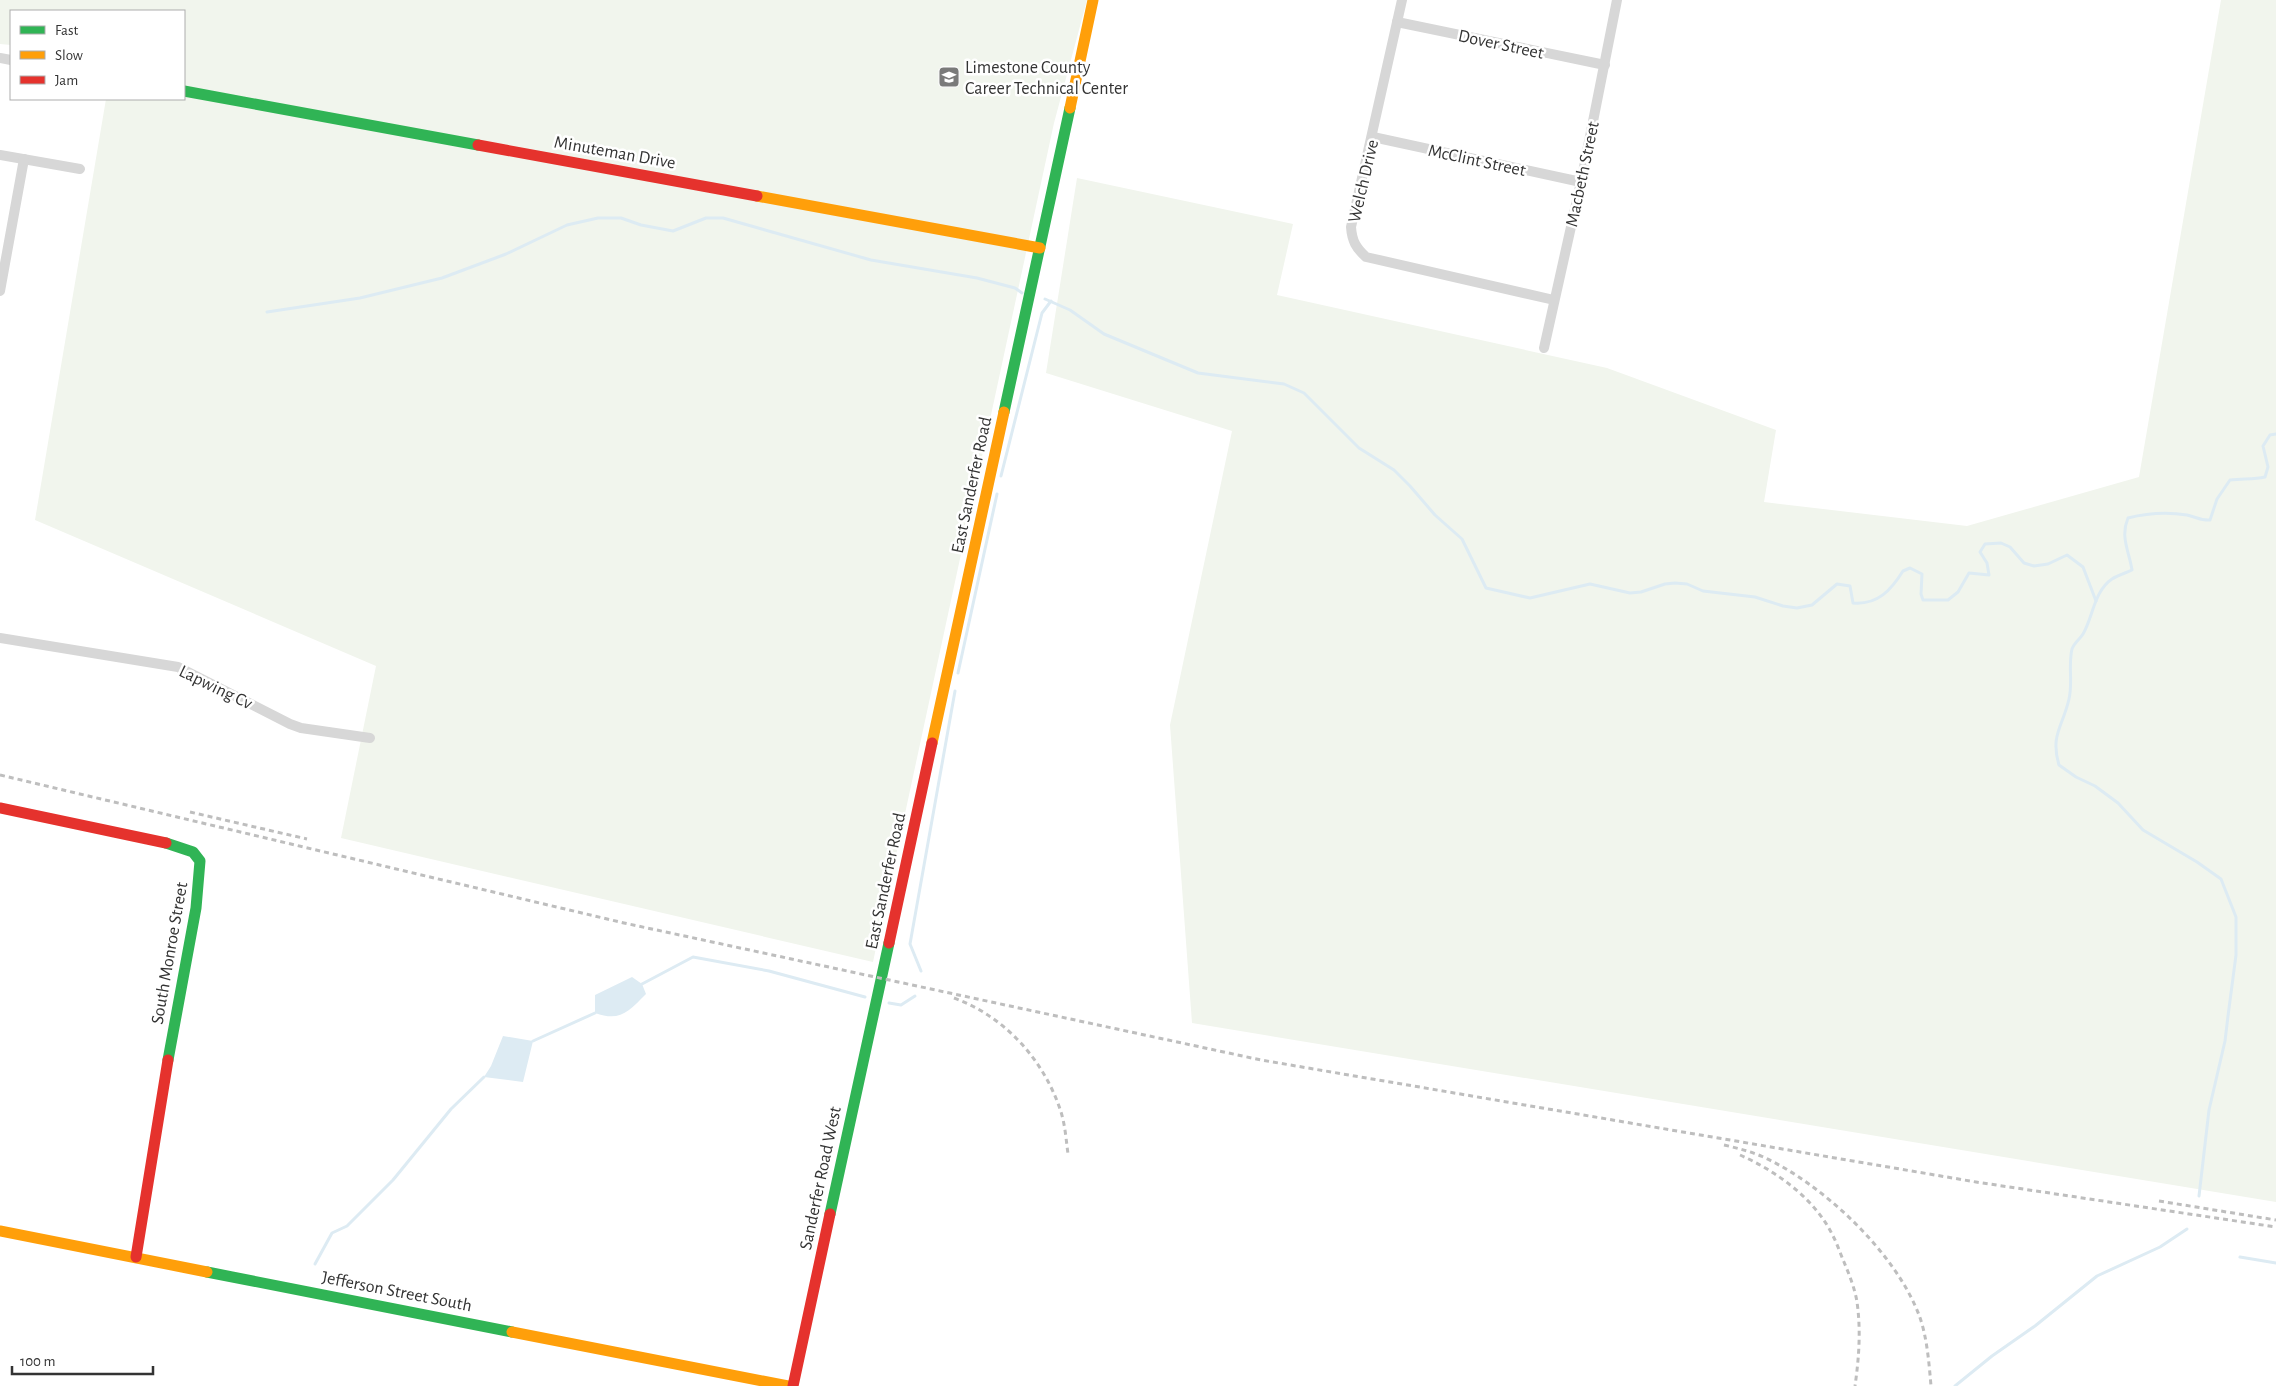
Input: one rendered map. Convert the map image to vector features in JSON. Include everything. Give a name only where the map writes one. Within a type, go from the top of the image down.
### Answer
[{"type":"street","name":"East Sanderfer Road","points":[[881,978],[1093,0]]},
{"type":"street","name":"Welch Drive","points":[[1402,0],[1373,137],[1351,227],[1352,239],[1357,250],[1366,257],[1554,300]]},
{"type":"street","name":"Macbeth Street","points":[[1544,348],[1581,182],[1617,0]]},
{"type":"street","name":"Dover Street","points":[[1398,22],[1605,65]]},
{"type":"street","name":"Minuteman Drive","points":[[185,91],[1040,248]]},
{"type":"street","name":"McClint Street","points":[[1373,137],[1581,182]]},
{"type":"street","points":[[0,155],[80,169]]},
{"type":"street","points":[[0,291],[24,159]]},
{"type":"street","name":"Lapwing Cv","points":[[0,638],[178,667],[290,724],[301,728],[370,738]]},
{"type":"street","name":"South Monroe Street","points":[[0,808],[172,845],[193,852],[200,861],[196,908],[180,989],[136,1257]]},
{"type":"street","name":"Sanderfer Road West","points":[[793,1386],[881,978]]},
{"type":"street","name":"Jefferson Street South","points":[[0,1231],[788,1386]]},
{"type":"shaded area","points":[[0,0],[1087,0],[1054,123],[873,962],[341,838],[376,666],[35,520],[106,100],[185,100],[185,10],[10,10],[10,45],[0,44]]},
{"type":"shaded area","points":[[2221,0],[2276,0],[2276,1202],[1192,1023],[1170,725],[1232,431],[1046,373],[1077,178],[1293,224],[1277,295],[1607,368],[1776,430],[1764,502],[1967,526],[2139,477]]},
{"type":"shaded area","points":[[632,977],[642,984],[646,994],[640,1000],[629,1010],[617,1016],[604,1016],[595,1013],[595,995]]},
{"type":"shaded area","points":[[503,1036],[533,1041],[523,1082],[484,1077],[491,1066]]},
{"type":"waterway","points":[[267,312],[360,298],[442,278],[506,254],[567,225],[598,218],[621,218],[641,225],[673,231],[706,218],[723,218],[871,260],[977,278],[1015,288],[1022,293]]},
{"type":"waterway","points":[[1045,299],[1070,310],[1104,334],[1198,373],[1284,384],[1304,393],[1359,448],[1394,470],[1435,515],[1462,539],[1486,588],[1530,598],[1590,584],[1630,593],[1675,583],[1687,584],[1703,591],[1755,597],[1783,606],[1797,608],[1812,605],[1837,584],[1850,586],[1853,603],[1870,602],[1883,595],[1903,571],[1910,568],[1922,574],[1921,594],[1923,600],[1948,600],[1958,592],[1969,573],[1989,575],[1987,563],[1980,552],[1985,544],[2001,543],[2010,547],[2024,563],[2034,566],[2048,564],[2067,555],[2083,567],[2096,601]]},
{"type":"waterway","points":[[1001,476],[1042,313],[1051,301]]},
{"type":"waterway","points":[[2199,1196],[2209,1110],[2225,1041],[2236,955],[2236,917],[2221,879],[2197,862],[2143,830],[2118,803],[2095,786],[2076,777],[2059,765],[2056,746],[2058,731],[2069,699],[2072,649],[2083,634],[2101,590],[2114,578],[2132,570],[2125,538],[2128,518],[2165,513],[2210,520],[2217,499],[2230,480],[2265,477],[2268,467],[2263,446],[2270,435],[2276,434]]},
{"type":"waterway","points":[[958,673],[997,494]]},
{"type":"waterway","points":[[921,971],[910,944],[955,691]]},
{"type":"waterway","points":[[642,984],[693,957],[769,971],[865,997]]},
{"type":"waterway","points":[[889,1003],[901,1005],[915,996]]},
{"type":"waterway","points":[[533,1041],[595,1013]]},
{"type":"waterway","points":[[315,1264],[332,1233],[347,1226],[393,1180],[451,1109],[484,1077]]},
{"type":"waterway","points":[[1955,1386],[1992,1356],[2035,1326],[2097,1276],[2160,1247],[2187,1229]]},
{"type":"waterway","points":[[2240,1257],[2276,1263]]},
{"type":"railway","points":[[0,775],[624,923],[1261,1060],[1976,1182],[2276,1227]]},
{"type":"railway","points":[[190,812],[307,839]]},
{"type":"railway","points":[[954,998],[972,1006],[1005,1028],[1032,1057],[1053,1091],[1060,1109],[1068,1154]]},
{"type":"railway","points":[[1724,1145],[1761,1156],[1808,1183],[1854,1222],[1875,1244],[1893,1267],[1908,1291],[1919,1315],[1926,1341],[1931,1386]]},
{"type":"railway","points":[[1740,1155],[1767,1169],[1793,1187],[1815,1209],[1834,1237],[1852,1282],[1857,1302],[1859,1344],[1855,1386]]},
{"type":"railway","points":[[2159,1201],[2276,1220]]},
{"type":"traffic: fast","points":[[185,91],[478,145]]},
{"type":"traffic: fast","points":[[1004,412],[1070,108]]},
{"type":"traffic: fast","points":[[166,843],[193,852],[200,861],[196,908],[168,1060]]},
{"type":"traffic: fast","points":[[830,1214],[889,943]]},
{"type":"traffic: fast","points":[[207,1272],[512,1332]]},
{"type":"traffic: slow","points":[[1070,108],[1093,0]]},
{"type":"traffic: slow","points":[[757,196],[1040,248]]},
{"type":"traffic: slow","points":[[932,743],[1004,412]]},
{"type":"traffic: slow","points":[[0,1231],[207,1272]]},
{"type":"traffic: slow","points":[[512,1332],[788,1386]]},
{"type":"traffic: jam","points":[[478,145],[757,196]]},
{"type":"traffic: jam","points":[[889,943],[932,743]]},
{"type":"traffic: jam","points":[[0,808],[166,843]]},
{"type":"traffic: jam","points":[[136,1257],[168,1060]]},
{"type":"traffic: jam","points":[[793,1386],[830,1214]]},
{"type":"place","name":"Limestone County Career Technical Center","points":[[949,77]]}]
